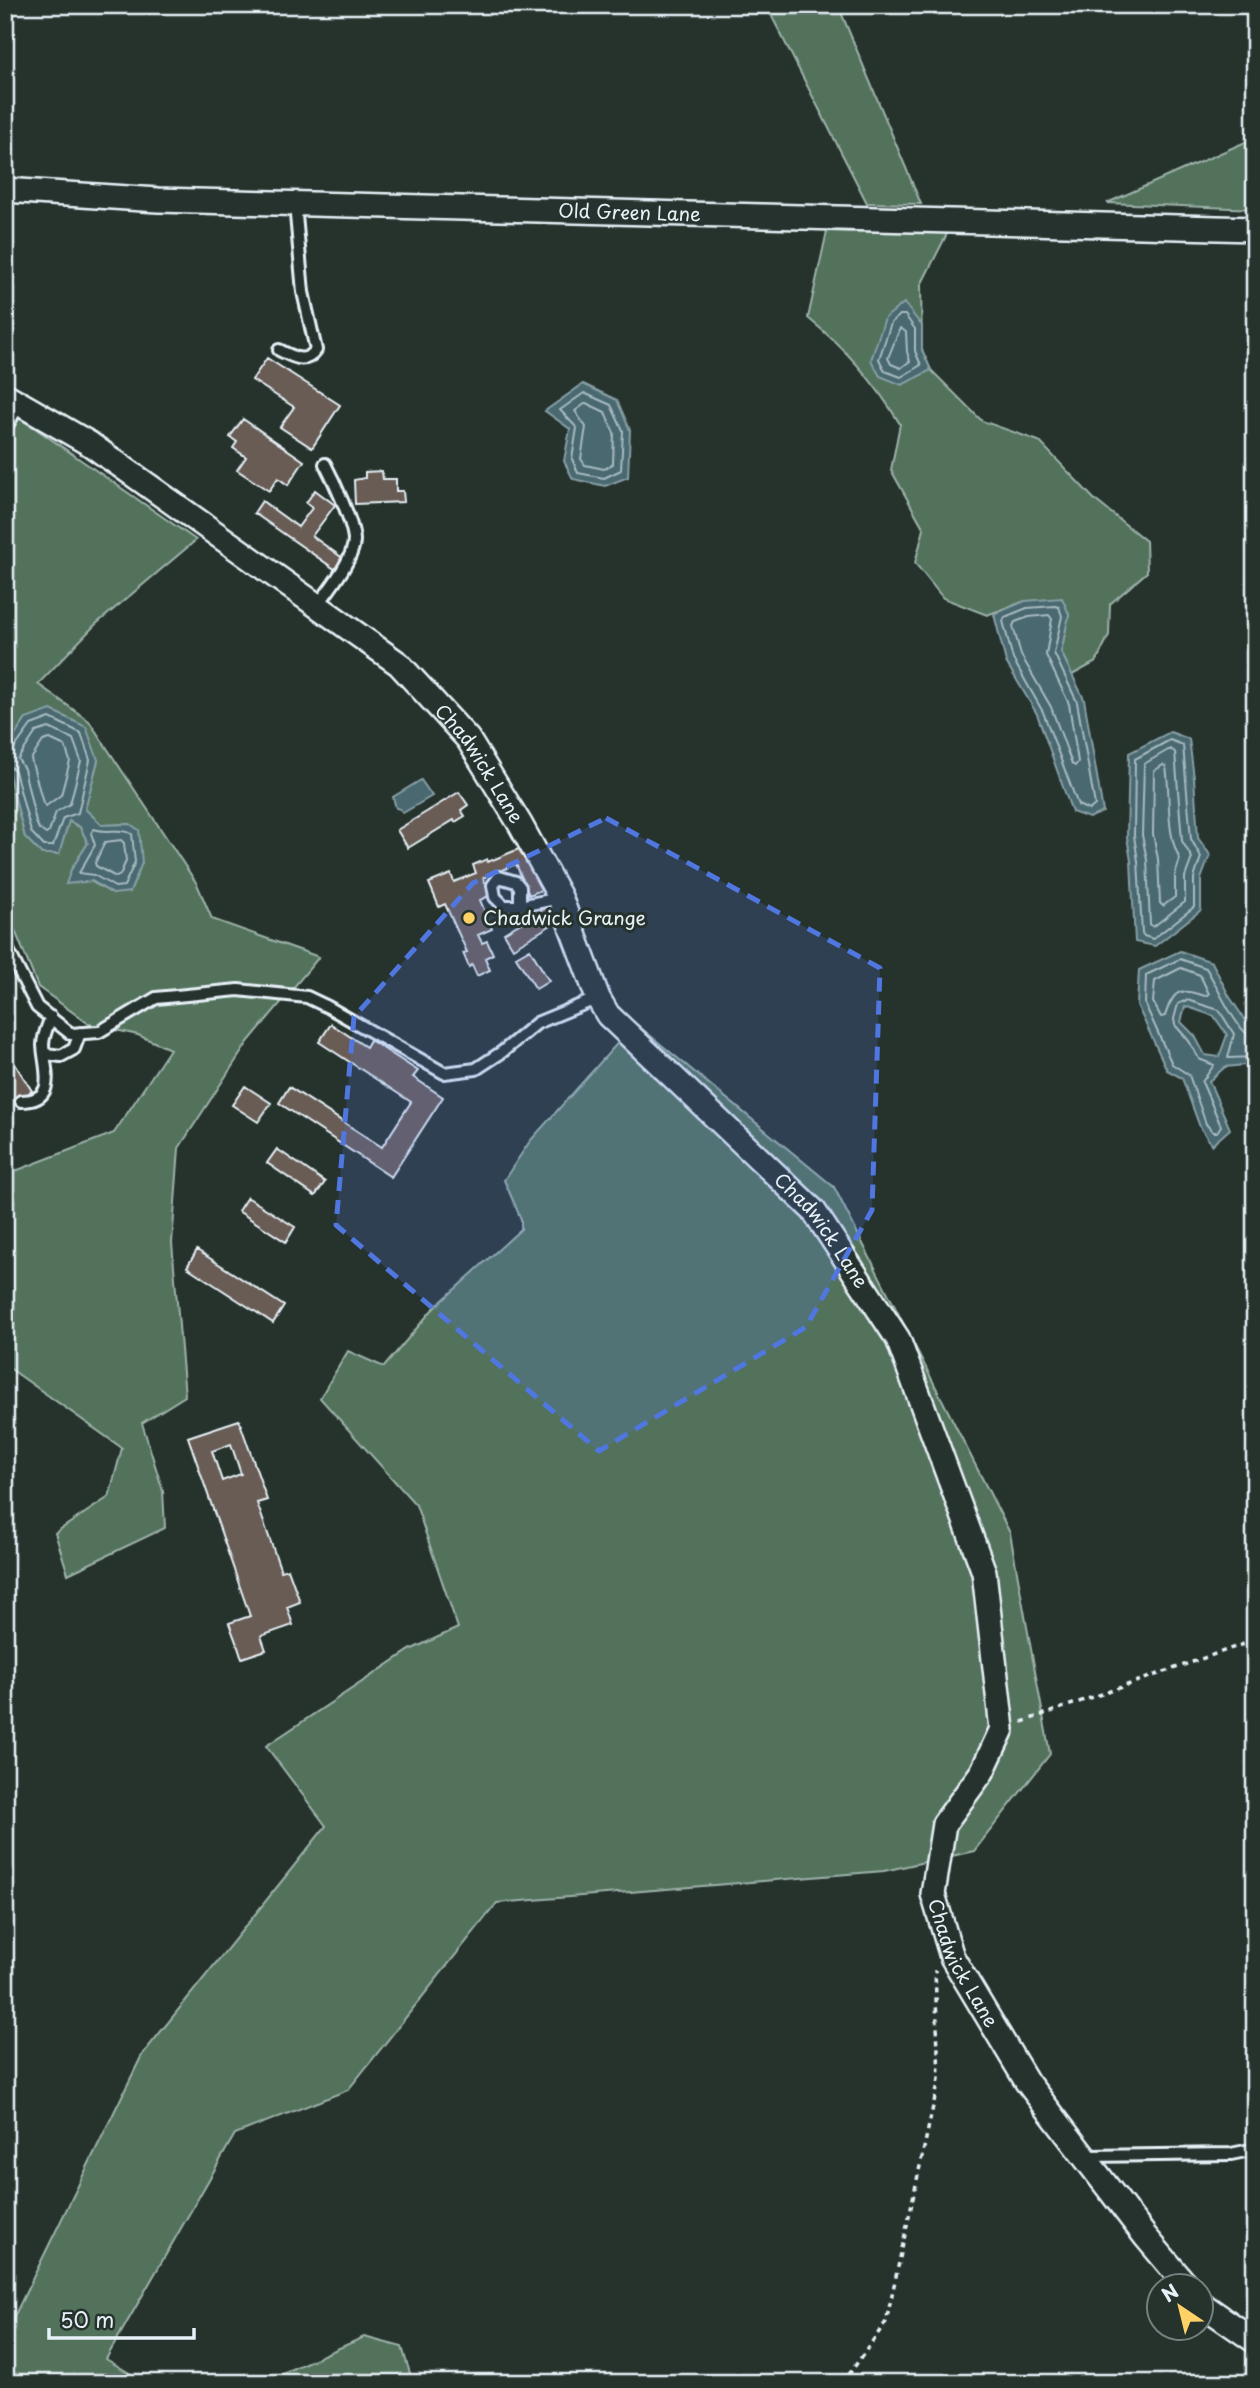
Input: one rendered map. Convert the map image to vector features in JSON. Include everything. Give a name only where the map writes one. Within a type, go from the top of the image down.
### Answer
[{"type":"street","name":"Old Green Lane","points":[[5,190],[158,200],[1255,229]]},
{"type":"street","name":"Chadwick Lane","points":[[13,399],[90,444],[399,664],[468,739],[520,824],[560,898],[598,998],[608,1015],[814,1211],[898,1339],[984,1572],[1002,1729],[982,1772],[944,1824],[933,1894],[952,1957],[1027,2082],[1175,2272]]},
{"type":"street","points":[[1214,2313],[1255,2341]]},
{"type":"lane","points":[[279,350],[300,360],[310,357],[316,350],[303,292],[295,204]]},
{"type":"lane","points":[[5,429],[13,399]]},
{"type":"lane","points":[[317,606],[345,565],[354,541],[339,493],[325,464]]},
{"type":"lane","points":[[520,906],[560,898]]},
{"type":"lane","points":[[5,944],[37,1007],[71,1034],[99,1032],[156,999],[238,989],[307,998],[328,1007],[444,1073],[475,1069],[502,1052],[537,1023],[598,998]]},
{"type":"lane","points":[[21,1101],[32,1101],[41,1096],[48,1082],[43,1044],[51,1017]]},
{"type":"lane","points":[[46,1055],[61,1056],[74,1049],[80,1033]]},
{"type":"lane","points":[[1084,2156],[1231,2154],[1255,2149]]},
{"type":"path","points":[[1002,1729],[1255,1640]]},
{"type":"path","points":[[844,2383],[886,2322],[939,2079],[935,1961]]},
{"type":"highlighted area","points":[[606,818],[880,968],[872,1210],[806,1327],[599,1451],[336,1225],[354,1017],[473,883]]},
{"type":"green space","points":[[766,5],[838,5],[921,204],[867,203]]},
{"type":"green space","points":[[1255,140],[1255,209],[1107,203]]},
{"type":"green space","points":[[952,224],[921,285],[922,350],[931,370],[982,421],[1039,441],[1095,500],[1146,541],[1147,572],[1110,604],[1109,635],[1096,662],[1072,675],[1061,652],[1069,614],[1025,601],[987,615],[943,598],[915,563],[924,529],[891,470],[900,424],[859,367],[808,318],[827,231],[851,232]]},
{"type":"green space","points":[[5,411],[32,426],[196,540],[95,625],[38,684],[89,721],[197,884],[212,919],[319,957],[248,1042],[179,1148],[172,1243],[185,1396],[142,1423],[163,1491],[165,1528],[68,1574],[55,1533],[109,1497],[122,1448],[5,1365],[5,1175],[114,1133],[170,1049],[138,1035],[89,1024],[38,987],[5,906],[5,759],[25,837],[42,854],[59,854],[68,821],[80,827],[88,843],[71,870],[113,894],[130,824],[102,825],[85,809],[98,760],[26,719],[5,750]]},
{"type":"green space","points":[[618,1009],[834,1187],[1010,1533],[1050,1754],[974,1851],[884,1871],[497,1903],[348,2090],[235,2134],[106,2359],[146,2383],[5,2383],[5,2335],[142,2055],[326,1826],[266,1746],[410,1650],[458,1628],[416,1505],[320,1398],[348,1351],[384,1367],[432,1310],[521,1229],[521,1219],[504,1180],[530,1141],[623,1037]]},
{"type":"green space","points":[[364,2337],[402,2347],[413,2383],[248,2383],[278,2375]]},
{"type":"water","points":[[904,303],[922,326],[922,350],[931,370],[902,385],[880,376],[871,360],[885,318]]},
{"type":"water","points":[[583,384],[617,400],[630,430],[628,477],[605,486],[573,479],[564,461],[570,429],[545,411]]},
{"type":"water","points":[[1062,598],[1069,614],[1061,652],[1084,699],[1103,812],[1089,818],[1072,812],[1037,714],[1006,662],[994,614],[1025,601]]},
{"type":"water","points":[[51,710],[86,727],[98,760],[85,809],[102,825],[130,824],[139,830],[142,863],[130,892],[113,894],[92,881],[66,884],[71,870],[88,843],[80,827],[69,821],[59,854],[42,854],[25,837],[5,750],[26,719]]},
{"type":"water","points":[[1170,732],[1189,739],[1198,838],[1210,855],[1201,879],[1201,910],[1155,946],[1135,942],[1131,861],[1127,837],[1129,753]]},
{"type":"water","points":[[421,780],[432,796],[403,813],[396,808],[393,797]]},
{"type":"water","points":[[1180,951],[1212,962],[1229,996],[1255,1035],[1255,1064],[1225,1067],[1209,1081],[1230,1129],[1212,1145],[1200,1127],[1182,1078],[1167,1070],[1137,1005],[1139,970]],"holes":[[[1185,1006],[1214,1016],[1227,1035],[1219,1057],[1205,1055],[1195,1036],[1181,1022]]]},
{"type":"building","points":[[267,358],[340,405],[312,448],[280,427],[294,407],[252,380]]},
{"type":"building","points":[[243,419],[304,461],[288,485],[278,478],[269,491],[237,470],[246,457],[233,448],[237,442],[230,437]]},
{"type":"building","points":[[382,471],[383,479],[396,479],[396,491],[403,491],[404,502],[355,504],[354,480],[365,478],[365,472]]},
{"type":"building","points":[[315,490],[335,505],[312,536],[344,559],[336,570],[254,513],[262,501],[298,527],[312,508],[306,503]]},
{"type":"building","points":[[459,792],[468,805],[461,810],[465,816],[408,848],[397,830]]},
{"type":"building","name":"Chadwick Grange","points":[[526,846],[544,889],[529,895],[516,864],[483,878],[491,895],[480,900],[492,929],[478,935],[482,943],[487,941],[493,954],[485,958],[490,970],[477,976],[472,965],[469,967],[463,953],[467,952],[445,904],[439,907],[429,883],[451,874],[454,882],[476,873],[473,865],[487,859],[488,862]]},
{"type":"building","points":[[549,906],[558,921],[513,948],[504,933]]},
{"type":"building","points":[[530,949],[549,981],[536,989],[516,957]]},
{"type":"building","points":[[331,1024],[366,1047],[370,1040],[418,1071],[413,1077],[443,1097],[391,1177],[279,1103],[289,1087],[382,1147],[411,1102],[319,1042]]},
{"type":"building","points":[[10,1056],[32,1091],[13,1102],[5,1091],[5,1059]]},
{"type":"building","points":[[245,1086],[271,1103],[258,1122],[232,1105]]},
{"type":"building","points":[[277,1149],[325,1182],[315,1196],[267,1163]]},
{"type":"building","points":[[247,1197],[295,1227],[286,1242],[238,1211]]},
{"type":"building","points":[[197,1250],[284,1306],[273,1323],[187,1267]]},
{"type":"building","points":[[239,1420],[267,1500],[257,1503],[281,1571],[288,1569],[300,1602],[287,1607],[293,1625],[261,1636],[266,1650],[242,1658],[229,1623],[250,1616],[188,1437]],"holes":[[[231,1444],[241,1474],[222,1481],[212,1451]]]},
{"type":"place","name":"Chadwick Grange","points":[[469,918]]}]
